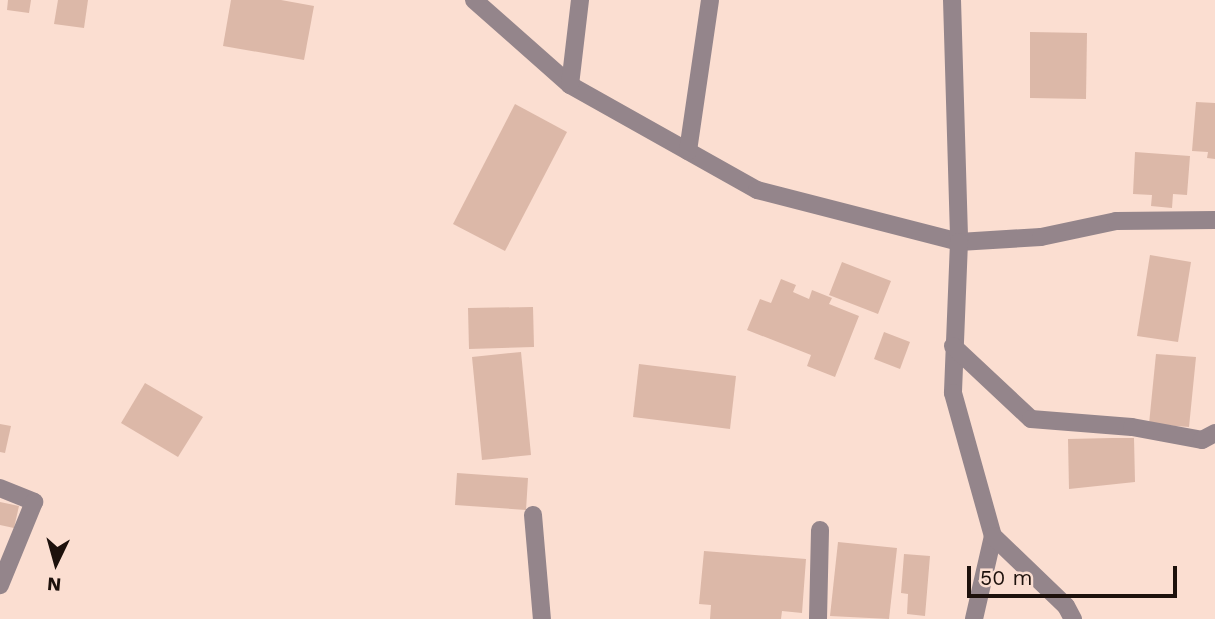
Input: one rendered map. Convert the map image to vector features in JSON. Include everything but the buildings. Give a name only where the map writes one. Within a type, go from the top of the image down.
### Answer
[{"type":"street","points":[[474,0],[570,85],[757,190],[959,242],[1041,237],[1116,221],[1215,220]]},
{"type":"street","points":[[570,85],[580,0]]},
{"type":"street","points":[[952,0],[959,242],[953,393],[993,536],[974,619]]},
{"type":"street","points":[[688,151],[710,1]]},
{"type":"street","points":[[953,346],[1031,419],[1132,427],[1202,440],[1215,433]]},
{"type":"street","points":[[0,488],[34,502],[0,585]]},
{"type":"street","points":[[533,514],[542,619]]},
{"type":"street","points":[[818,619],[820,530]]},
{"type":"street","points":[[993,536],[1066,606],[1073,619]]}]
